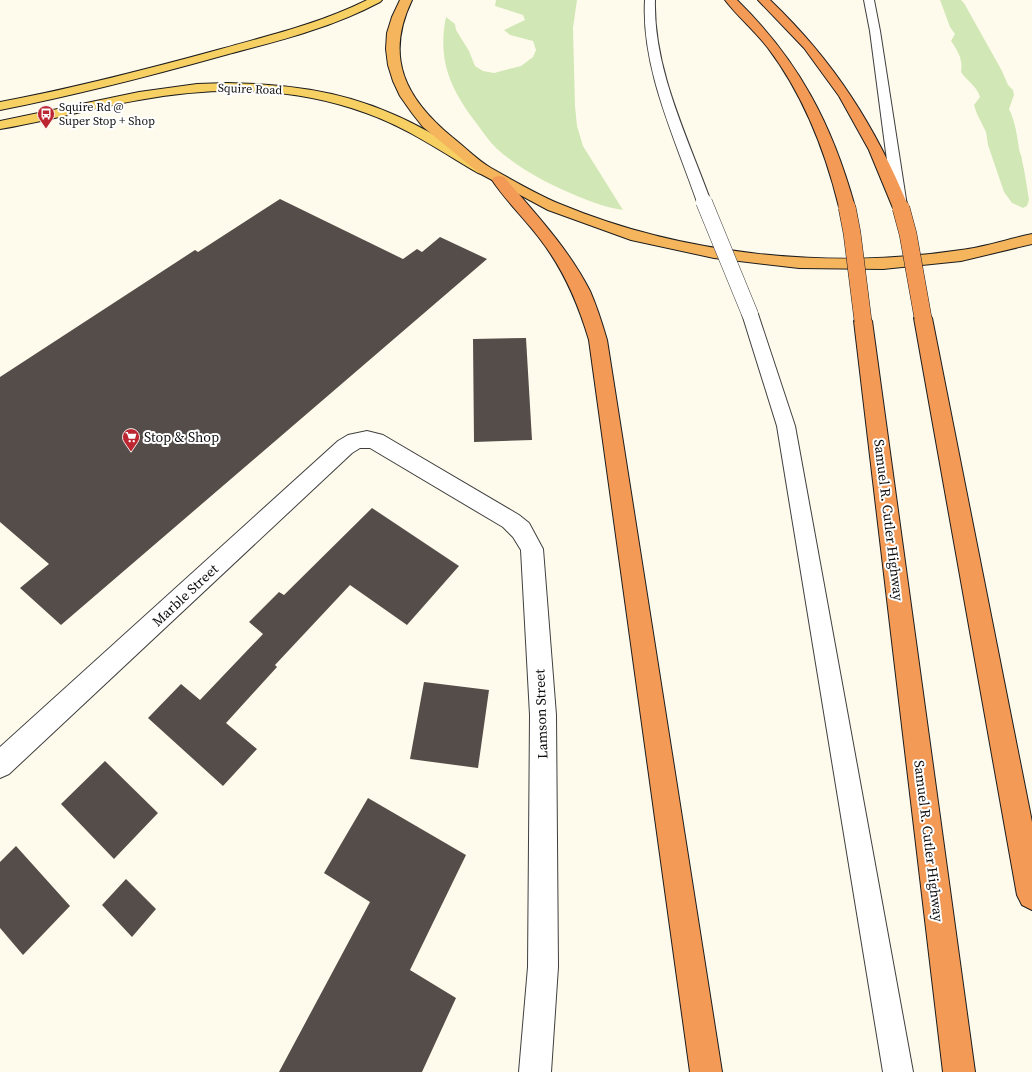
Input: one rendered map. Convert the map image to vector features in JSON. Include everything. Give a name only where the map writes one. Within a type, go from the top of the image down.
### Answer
[{"type":"highway","points":[[406,0],[397,19],[392,43],[395,69],[401,87],[415,109],[451,146],[492,176],[550,206],[608,227],[681,247],[746,257],[824,263],[897,263],[977,253],[1032,239]]},
{"type":"highway","name":"Samuel R. Cutler Highway","points":[[731,0],[752,20],[779,53],[814,110],[833,155],[847,207],[852,233],[958,1072]]},
{"type":"highway","points":[[764,0],[810,48],[851,105],[878,153],[901,208],[908,234],[1032,895]]},
{"type":"highway","points":[[492,176],[564,258],[585,298],[596,333],[706,1072]]},
{"type":"main road","points":[[0,106],[116,81],[269,39],[326,22],[376,0]]},
{"type":"main road","name":"Squire Road","points":[[0,125],[168,91],[231,88],[280,90],[323,95],[373,111],[397,121],[492,176]]},
{"type":"street","name":"Marble Street","points":[[0,765],[344,448],[349,444],[362,439],[376,441]]},
{"type":"street","name":"Lamson Street","points":[[376,441],[511,521],[521,530],[532,548],[542,716],[544,967],[535,1072]]},
{"type":"lane","points":[[650,0],[651,45],[663,88],[704,202],[750,314],[786,426],[898,1072]]},
{"type":"lane","points":[[868,0],[875,31],[901,208]]},
{"type":"green space","points":[[496,0],[577,0],[573,28],[577,126],[583,146],[623,210],[611,208],[566,191],[514,163],[496,148],[460,99],[453,87],[445,61],[443,48],[446,17],[455,24],[456,30],[469,51],[475,66],[483,71],[494,73],[521,66],[533,57],[536,50],[533,41],[510,35],[504,30],[525,20],[523,15],[495,6]]},
{"type":"green space","points":[[940,0],[961,0],[964,3],[1002,71],[1008,85],[1013,90],[1014,95],[1009,109],[1016,128],[1029,200],[1027,206],[1023,208],[1012,203],[1004,192],[988,145],[986,132],[974,105],[980,97],[974,86],[961,72],[959,55],[951,41],[955,34],[950,27]]},
{"type":"building","name":"Stop & Shop","points":[[280,199],[403,259],[417,249],[422,252],[440,237],[487,259],[61,625],[20,588],[49,564],[0,522],[0,377],[195,250],[198,252]]},
{"type":"building","points":[[526,338],[532,440],[474,442],[473,339]]},
{"type":"building","points":[[372,508],[459,566],[407,625],[350,585],[275,665],[277,667],[226,723],[257,749],[223,786],[148,718],[181,684],[200,700],[263,634],[249,622],[279,592],[284,595]]},
{"type":"building","points":[[424,682],[489,690],[478,768],[410,759]]},
{"type":"building","points":[[105,761],[158,813],[114,859],[61,804]]},
{"type":"building","points":[[368,798],[466,855],[410,970],[456,998],[422,1072],[279,1072],[370,902],[324,873]]},
{"type":"building","points":[[16,846],[70,906],[23,955],[0,928],[0,862]]},
{"type":"building","points":[[126,879],[156,909],[132,937],[102,905]]},
{"type":"place","name":"Squire Rd @ Super Stop + Shop","points":[[46,129]]},
{"type":"place","name":"Stop & Shop","points":[[131,452]]}]
